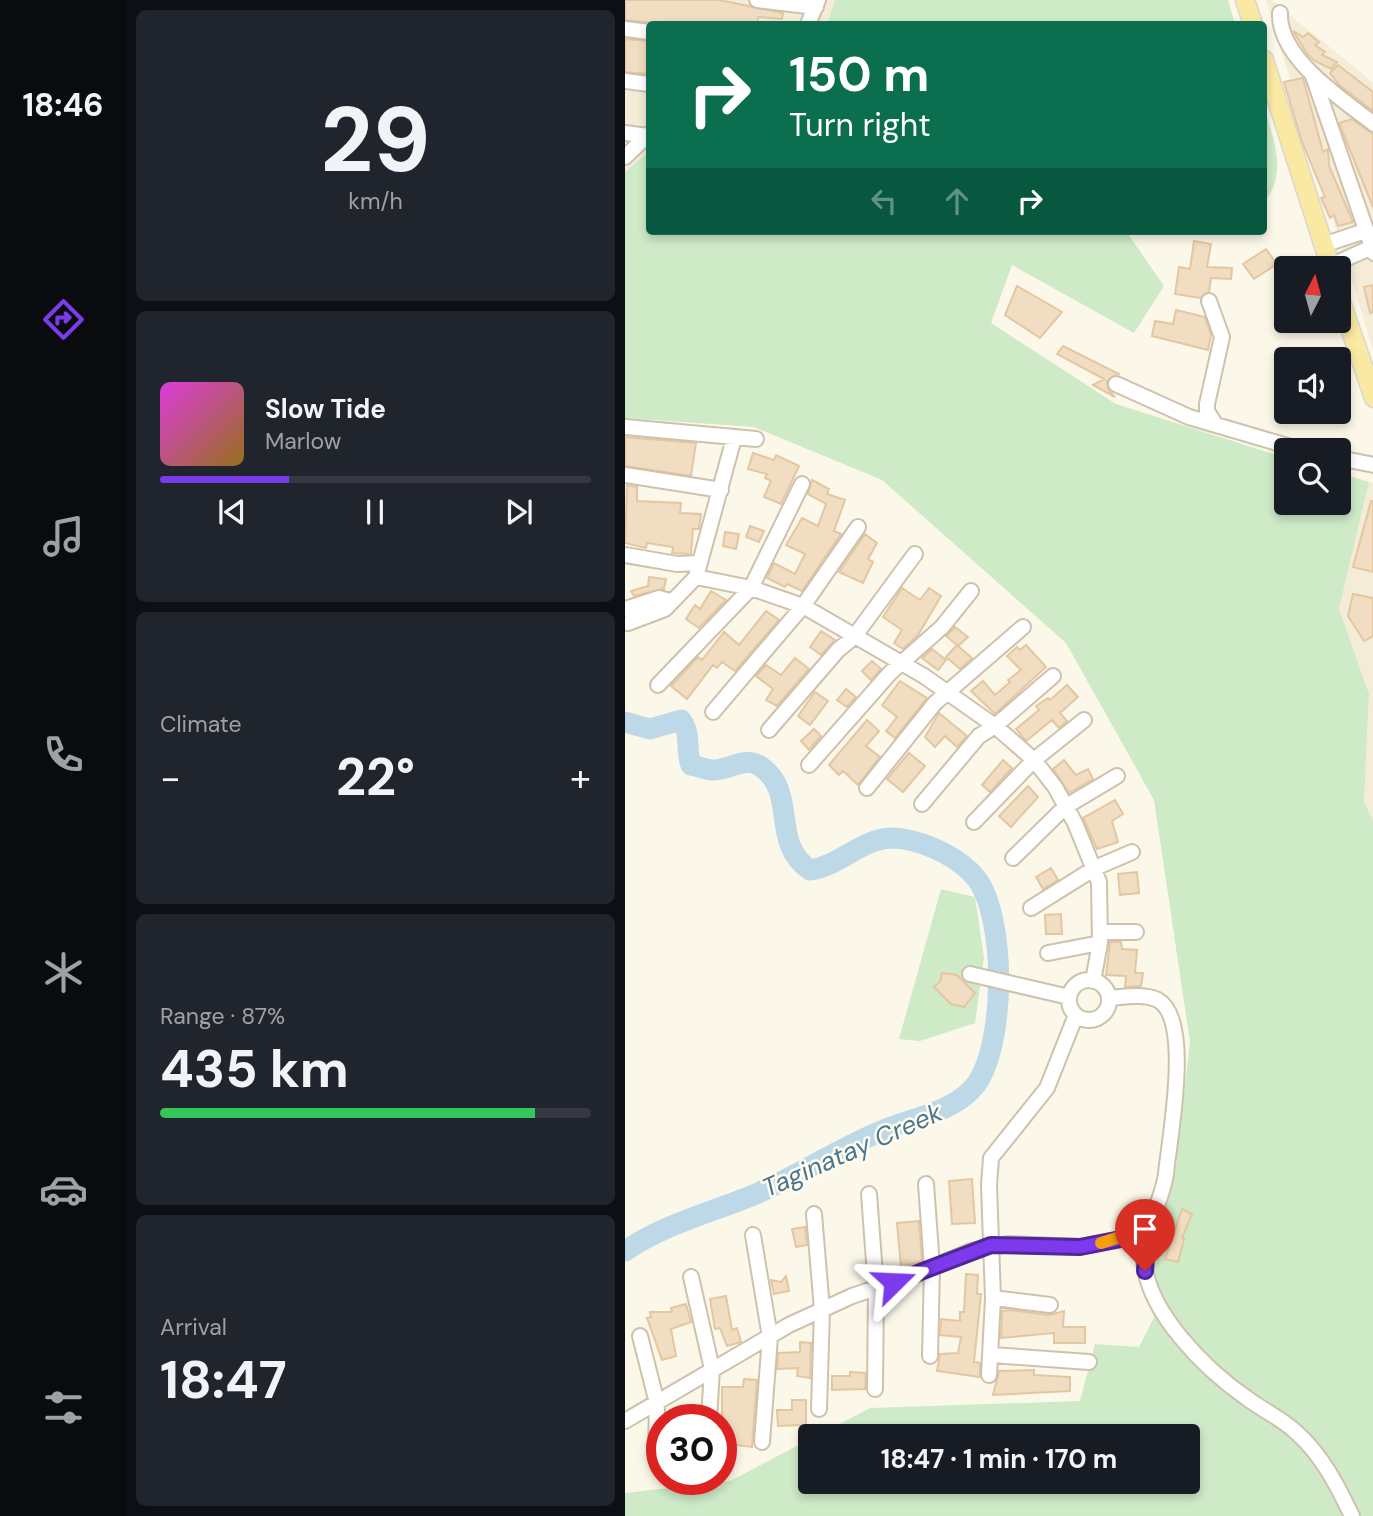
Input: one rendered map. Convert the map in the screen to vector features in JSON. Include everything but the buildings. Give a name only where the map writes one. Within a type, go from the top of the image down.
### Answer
[{"type":"main road","points":[[1267,69],[1326,256]]},
{"type":"main road","points":[[1351,332],[1373,398]]},
{"type":"street","points":[[757,0],[817,4],[809,21]]},
{"type":"street","points":[[1280,13],[1282,33],[1313,76],[1373,124]]},
{"type":"street","points":[[625,29],[646,32]]},
{"type":"street","points":[[1313,76],[1371,242]]},
{"type":"street","points":[[625,81],[646,84]]},
{"type":"street","points":[[625,133],[646,135]]},
{"type":"street","points":[[625,157],[646,137]]},
{"type":"street","points":[[1323,245],[1371,242]]},
{"type":"street","points":[[1348,256],[1371,242]]},
{"type":"street","points":[[1209,301],[1222,337],[1207,404],[1215,424]]},
{"type":"street","points":[[1116,384],[1190,416],[1274,442]]},
{"type":"street","points":[[625,427],[756,439]]},
{"type":"street","points":[[626,621],[665,610],[698,570],[734,438]]},
{"type":"street","points":[[1351,460],[1373,465]]},
{"type":"street","points":[[625,475],[721,490]]},
{"type":"street","points":[[658,685],[750,588],[802,484]]},
{"type":"street","points":[[713,712],[803,606],[858,527]]},
{"type":"street","points":[[769,730],[838,650],[854,638],[915,554]]},
{"type":"street","points":[[625,555],[698,570],[803,606],[854,638],[903,663],[949,693],[995,726],[1034,760],[1065,807],[1095,868],[1101,896],[1100,937],[1093,981]]},
{"type":"street","points":[[809,765],[890,673],[942,627],[971,590]]},
{"type":"street","points":[[867,788],[935,703],[1023,627]]},
{"type":"street","points":[[922,804],[979,736],[995,726],[1053,676]]},
{"type":"street","points":[[974,822],[1034,760],[1084,720]]},
{"type":"street","points":[[1013,858],[1065,807],[1117,776]]},
{"type":"street","points":[[1031,908],[1095,868],[1132,852]]},
{"type":"street","points":[[1048,953],[1100,937],[1136,932]]},
{"type":"street","points":[[970,974],[1008,985],[1069,997]]},
{"type":"street","points":[[1093,981],[1104,987],[1109,998],[1107,1008],[1096,1018],[1086,1020],[1076,1015],[1069,997],[1078,984],[1093,981]]},
{"type":"street","points":[[1109,998],[1145,997],[1160,1001],[1169,1012],[1173,1026],[1177,1066],[1166,1174],[1163,1191],[1148,1228],[1145,1271],[1160,1310],[1223,1380],[1288,1425],[1312,1447],[1337,1485],[1352,1516]]},
{"type":"street","points":[[989,1376],[993,1298],[991,1158],[1047,1088],[1076,1015]]},
{"type":"street","points":[[926,1184],[932,1267],[930,1356]]},
{"type":"street","points":[[869,1194],[876,1288],[875,1389]]},
{"type":"street","points":[[814,1214],[822,1310],[819,1409]]},
{"type":"street","points":[[625,1421],[822,1310],[991,1245],[1080,1247],[1121,1239],[1148,1228]]},
{"type":"street","points":[[753,1235],[770,1337],[762,1442]]},
{"type":"street","points":[[691,1277],[712,1370],[710,1404]]},
{"type":"street","points":[[993,1298],[1050,1305]]},
{"type":"street","points":[[640,1336],[657,1403]]},
{"type":"street","points":[[992,1355],[1089,1362]]},
{"type":"shaded area","points":[[625,0],[835,0],[828,21],[646,21],[646,154],[625,172]]},
{"type":"shaded area","points":[[1266,0],[1271,0],[1373,82],[1373,350],[1351,278],[1351,256],[1344,256]]},
{"type":"shaded area","points":[[1369,482],[1374,483],[1373,823],[1364,802],[1369,694],[1339,609]]},
{"type":"green space","points":[[835,0],[1228,0],[1234,21],[828,21]]},
{"type":"green space","points":[[1267,118],[1277,156],[1276,180],[1267,197]]},
{"type":"green space","points":[[646,154],[646,235],[1129,235],[1164,286],[1134,333],[1012,265],[991,323],[1116,404],[1274,454],[1274,515],[1351,515],[1351,477],[1369,482],[1339,609],[1369,694],[1364,802],[1374,823],[1373,1516],[625,1516],[625,1493],[646,1491],[646,1495],[737,1495],[737,1477],[798,1445],[798,1494],[1200,1494],[1200,1424],[840,1424],[870,1408],[1080,1401],[1095,1344],[1139,1347],[1164,1298],[1150,1272],[1149,1248],[1175,1174],[1190,1042],[1154,800],[1066,643],[882,480],[754,427],[625,418],[625,172]]},
{"type":"green space","points":[[941,889],[975,897],[984,958],[975,1023],[920,1041],[899,1039]]},
{"type":"waterway","name":"Taginatay Creek","points":[[625,722],[650,729],[681,720],[686,731],[691,765],[713,770],[749,762],[760,766],[772,777],[778,789],[790,846],[798,859],[810,870],[834,862],[866,844],[890,838],[923,844],[943,852],[961,864],[976,878],[986,897],[993,922],[999,983],[997,1014],[985,1069],[974,1087],[953,1104],[863,1139],[756,1194],[656,1233],[625,1251]]},
{"type":"slow traffic","points":[[1101,1243],[1121,1239],[1148,1228],[1146,1240]]},
{"type":"route","points":[[894,1282],[991,1245],[1080,1247],[1121,1239],[1148,1228],[1145,1271]]}]
